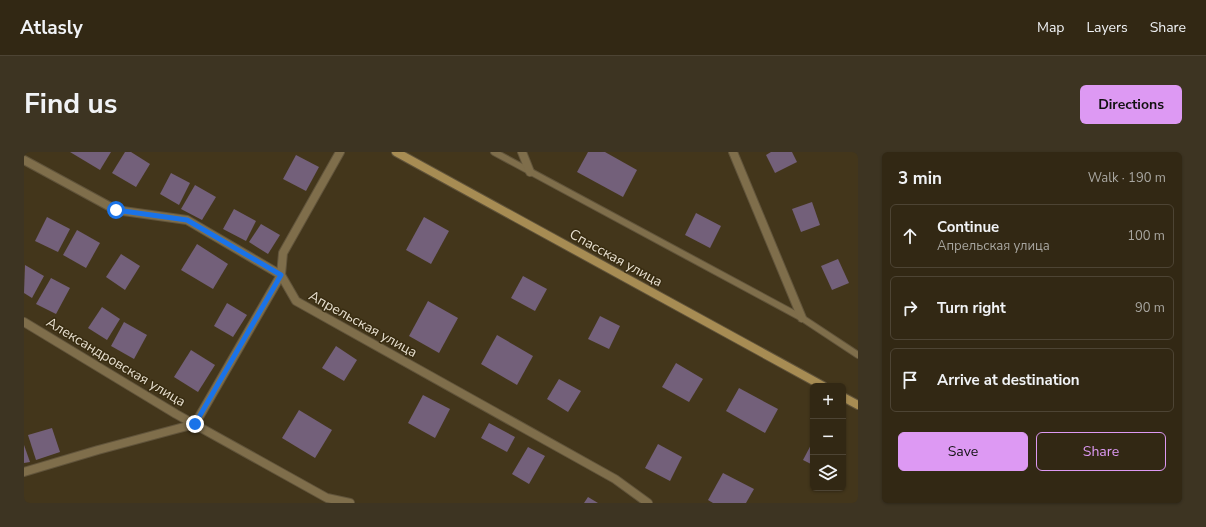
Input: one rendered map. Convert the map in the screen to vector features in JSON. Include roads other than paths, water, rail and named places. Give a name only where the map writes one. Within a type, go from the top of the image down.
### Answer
[{"type":"street","points":[[195,424],[281,275],[283,253],[340,152]]},
{"type":"street","name":"Спасская улица","points":[[396,152],[818,383]]},
{"type":"street","points":[[522,152],[530,172]]},
{"type":"street","points":[[734,152],[802,318]]},
{"type":"street","name":"Апрельская улица","points":[[24,160],[116,210],[187,220],[281,275],[296,301],[615,479],[648,503]]},
{"type":"street","name":"Александровская улица","points":[[24,322],[195,424],[327,498],[350,503]]},
{"type":"street","points":[[846,399],[858,405]]},
{"type":"street","name":"Александровская улица","points":[[24,472],[195,424]]},
{"type":"lane","points":[[494,152],[802,318],[858,355]]}]
